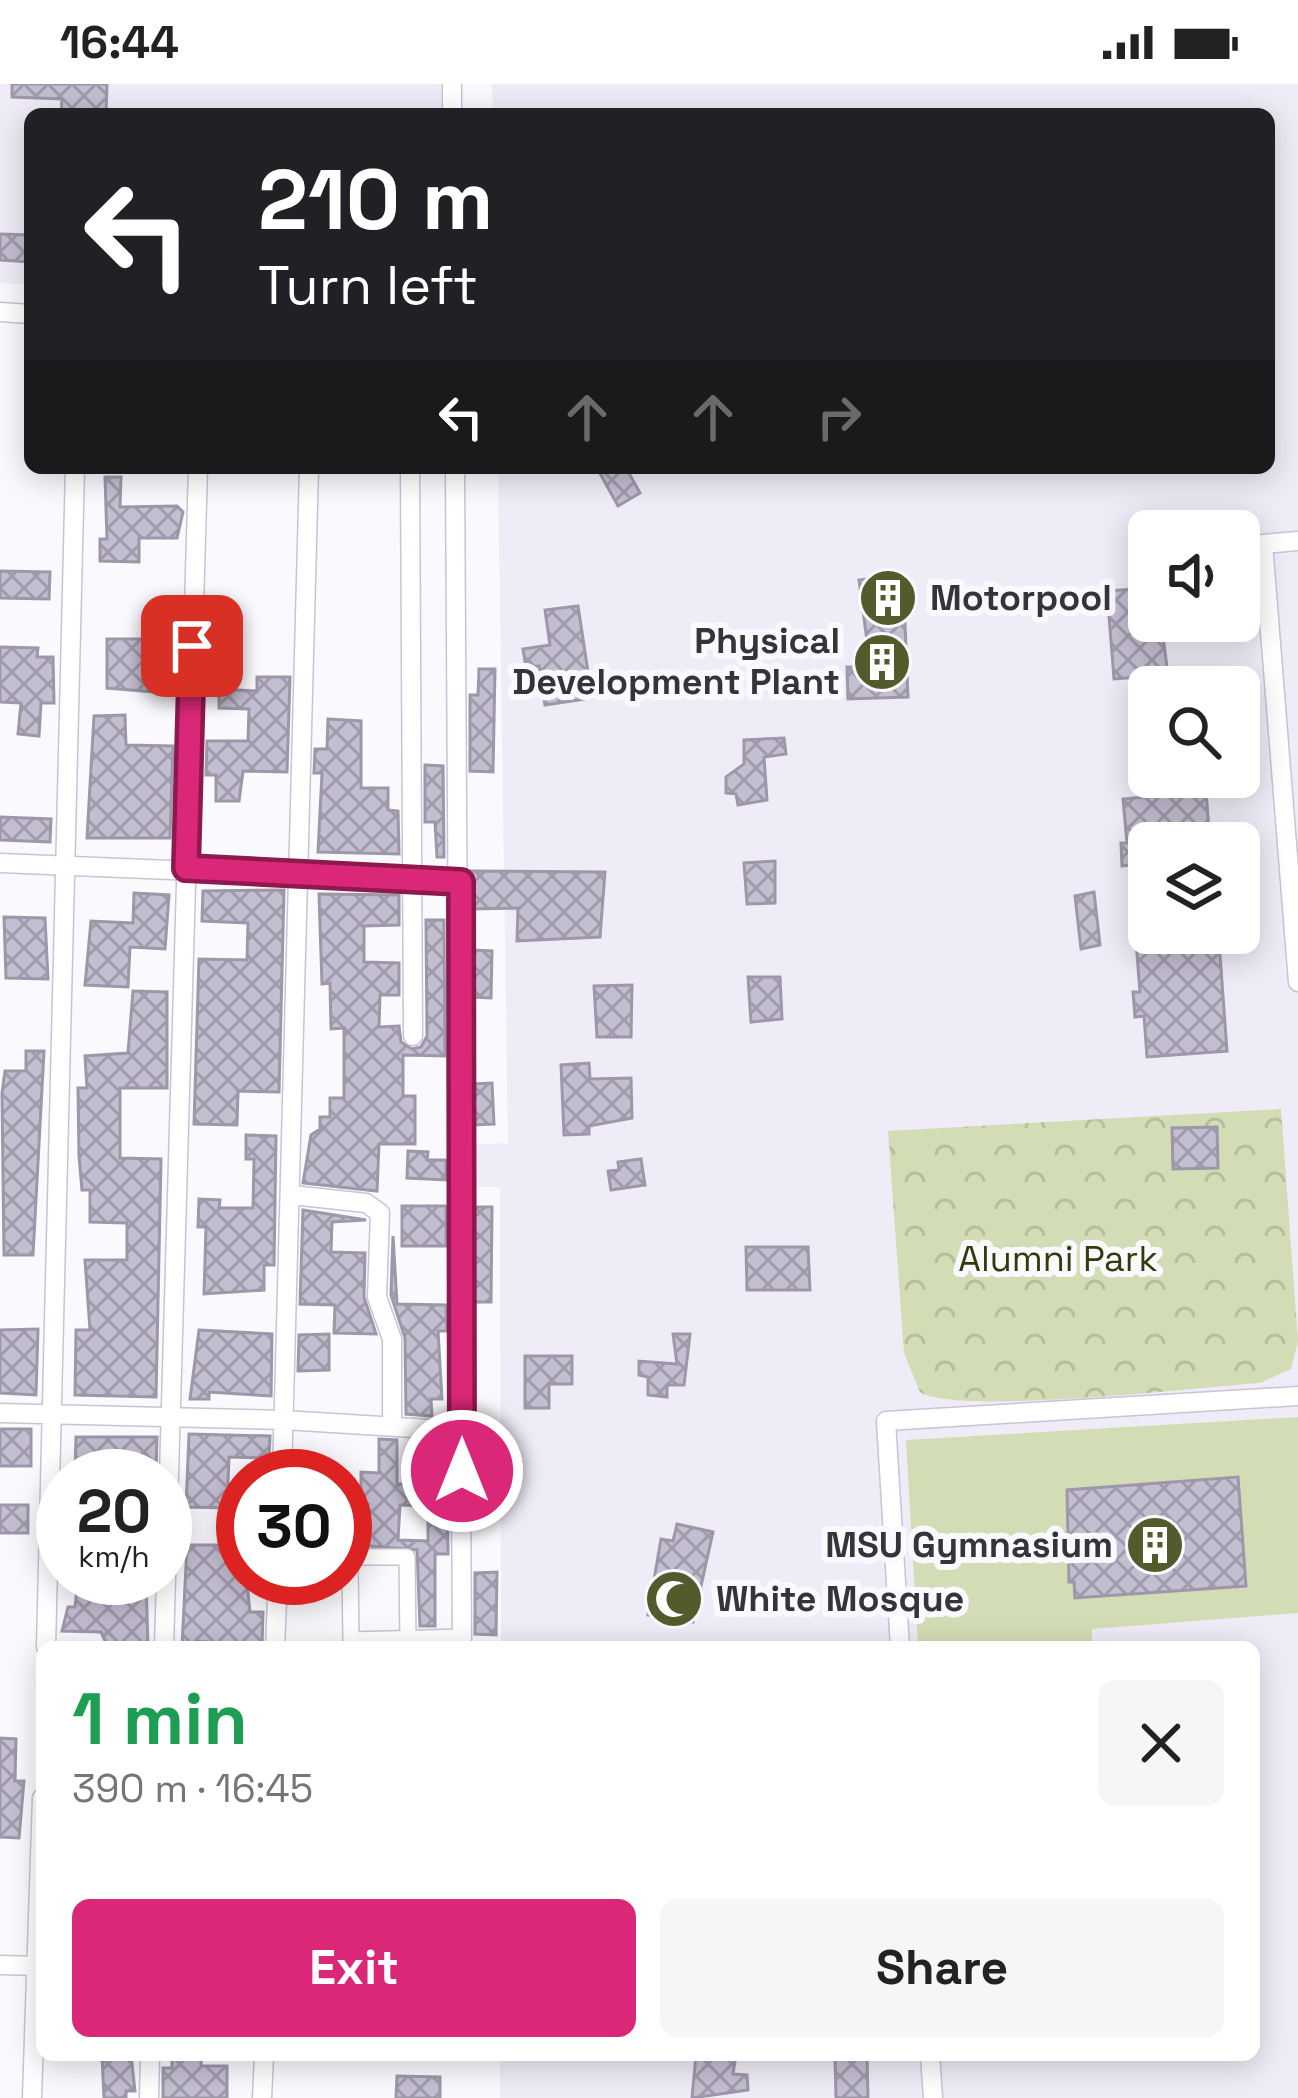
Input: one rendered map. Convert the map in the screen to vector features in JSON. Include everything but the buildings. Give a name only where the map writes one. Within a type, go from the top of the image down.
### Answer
[{"type":"street","points":[[46,1641],[75,474]]},
{"type":"street","points":[[164,1641],[197,474]]},
{"type":"street","points":[[283,1449],[302,873],[309,474]]},
{"type":"street","points":[[410,474],[412,1036]]},
{"type":"street","points":[[455,474],[462,1641]]},
{"type":"street","points":[[1298,541],[1263,544],[1298,982]]},
{"type":"street","points":[[0,863],[461,882]]},
{"type":"street","points":[[292,1196],[365,1203],[380,1213],[377,1297],[392,1340],[392,1426]]},
{"type":"street","points":[[900,1641],[886,1421],[1298,1396]]},
{"type":"street","points":[[0,1413],[284,1420],[462,1431]]},
{"type":"street","points":[[350,1641],[352,1562],[406,1557],[408,1641]]},
{"type":"street","points":[[275,1641],[277,1605]]},
{"type":"street","points":[[0,1965],[36,1966]]},
{"type":"street","points":[[32,2098],[36,2023]]},
{"type":"street","points":[[149,2098],[150,2061]]},
{"type":"street","points":[[262,2098],[263,2061]]},
{"type":"street","points":[[930,2061],[933,2098]]},
{"type":"shaded area","points":[[0,84],[441,84],[441,108],[24,108],[24,284],[0,283]]},
{"type":"shaded area","points":[[492,84],[1298,84],[1298,2098],[500,2098],[500,2061],[1260,2061],[1260,1641],[501,1641],[500,1187],[466,1187],[468,1145],[508,1143],[498,474],[1275,474],[1275,108],[493,108]]},
{"type":"green space","name":"Alumni Park","points":[[1281,1109],[1298,1341],[1291,1369],[1260,1383],[1082,1398],[980,1401],[920,1392],[904,1353],[888,1131]]},
{"type":"green space","points":[[1298,1417],[1298,1613],[1092,1629],[1092,1641],[918,1641],[906,1440]]},
{"type":"place","name":"Motorpool","points":[[888,598]]},
{"type":"place","name":"Physical Development Plant","points":[[882,662]]},
{"type":"place","name":"MSU Gymnasium","points":[[1155,1545]]},
{"type":"place","name":"White Mosque","points":[[674,1599]]},
{"type":"route","points":[[192,646],[186,868],[461,882],[462,1471]]}]
